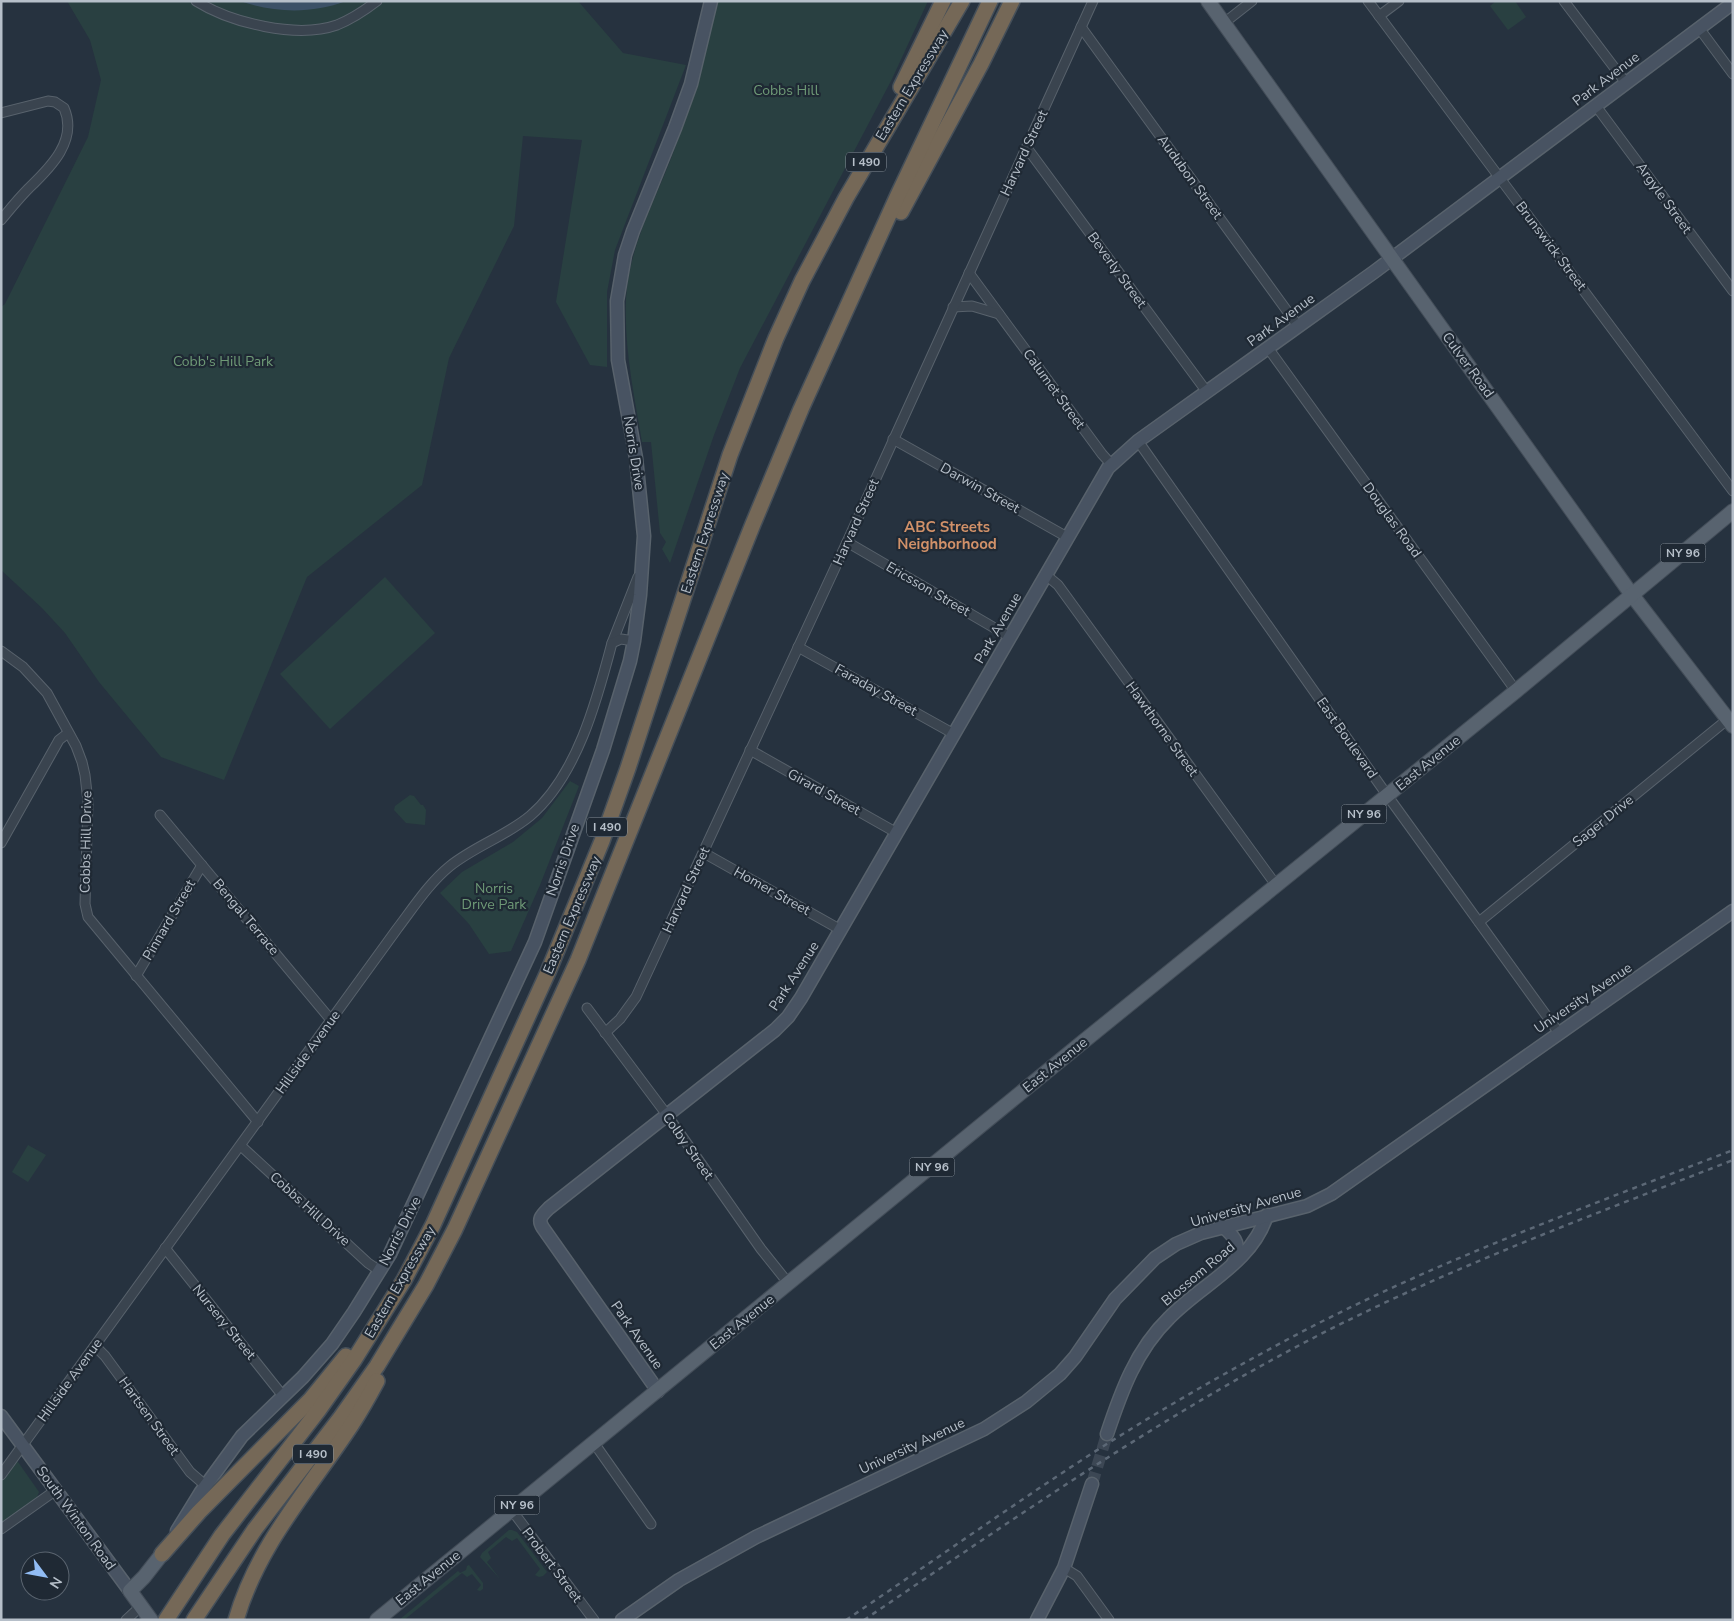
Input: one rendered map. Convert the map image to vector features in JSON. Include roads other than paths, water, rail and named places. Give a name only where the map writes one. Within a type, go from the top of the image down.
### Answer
[{"type":"highway","points":[[839,211],[943,1]]},
{"type":"highway","name":"Eastern Expressway","points":[[166,1620],[231,1522],[336,1386],[388,1307],[443,1205],[573,914],[623,783],[741,426],[789,310],[839,211],[962,1]]},
{"type":"highway","name":"Eastern Expressway","points":[[194,1620],[246,1541],[359,1392],[390,1346],[426,1285],[482,1173],[578,960],[762,502],[898,195],[990,1]]},
{"type":"highway","points":[[840,323],[972,81],[1012,1]]},
{"type":"highway","points":[[227,1620],[289,1511],[342,1439],[362,1408],[426,1285]]},
{"type":"highway","points":[[162,1554],[199,1512],[311,1399],[388,1307]]},
{"type":"highway","points":[[236,1620],[257,1565]]},
{"type":"main road","name":"Culver Road","points":[[1208,1],[1632,595],[1730,723]]},
{"type":"main road","name":"East Avenue","points":[[377,1620],[1516,691],[1733,511]]},
{"type":"main road","name":"Norris Drive","points":[[130,1591],[162,1554]]},
{"type":"main road","name":"South Winton Road","points":[[130,1591],[145,1612]]},
{"type":"street","points":[[196,1],[209,10],[244,23],[280,29],[308,29],[336,25],[359,15],[377,1]]},
{"type":"street","name":"Norris Drive","points":[[162,1554],[205,1485],[242,1436],[309,1370],[332,1344],[380,1271],[406,1220],[535,942],[602,750],[630,661],[634,640],[644,536],[638,474],[618,360],[617,301],[633,231],[691,84],[711,1]]},
{"type":"street","name":"Harvard Street","points":[[604,1033],[620,1019],[636,997],[847,542],[1093,1]]},
{"type":"street","points":[[1224,23],[1252,1]]},
{"type":"street","name":"Brunswick Street","points":[[1368,1],[1733,491]]},
{"type":"street","points":[[1379,16],[1399,1]]},
{"type":"street","points":[[1564,1],[1626,83]]},
{"type":"street","name":"Park Avenue","points":[[658,1391],[543,1228],[540,1220],[549,1208],[775,1030],[788,1017],[841,930],[1102,476],[1111,464],[1138,441],[1391,259],[1733,3]]},
{"type":"street","name":"Audubon Street","points":[[1082,27],[1298,326]]},
{"type":"street","points":[[1699,28],[1733,74]]},
{"type":"street","points":[[1,113],[48,101],[54,102],[64,108],[67,113],[68,130],[64,145],[54,162],[1,220]]},
{"type":"street","name":"Argyle Street","points":[[1596,106],[1733,291]]},
{"type":"street","name":"Beverly Street","points":[[1027,148],[1207,392]]},
{"type":"street","name":"Calumet Street","points":[[969,273],[1111,464]]},
{"type":"street","points":[[953,307],[972,306],[999,314]]},
{"type":"street","name":"Douglas Road","points":[[1268,348],[1516,691]]},
{"type":"street","name":"Darwin Street","points":[[893,439],[1067,537]]},
{"type":"street","name":"East Boulevard","points":[[1138,441],[1387,795],[1558,1033]]},
{"type":"street","name":"Ericsson Street","points":[[847,542],[1010,637]]},
{"type":"street","name":"Hillside Avenue","points":[[1,1475],[241,1146],[396,929],[441,874],[470,852],[530,816],[554,789],[588,725],[615,632],[625,613],[643,560]]},
{"type":"street","name":"Hawthorne Street","points":[[1046,575],[1058,585],[1276,885]]},
{"type":"street","points":[[612,643],[620,639],[634,640]]},
{"type":"street","name":"Faraday Street","points":[[798,647],[954,734]]},
{"type":"street","name":"Cobbs Hill Drive","points":[[1,651],[24,666],[37,680],[56,708],[76,746],[82,762],[87,788],[84,904],[92,922],[258,1122]]},
{"type":"street","name":"Sager Drive","points":[[1479,922],[1730,723]]},
{"type":"street","points":[[1,844],[59,740],[68,733]]},
{"type":"street","name":"Girard Street","points":[[750,750],[897,833]]},
{"type":"street","name":"Bengal Terrace","points":[[160,815],[331,1020]]},
{"type":"street","name":"Homer Street","points":[[704,853],[841,930]]},
{"type":"street","name":"Pinnard Street","points":[[136,976],[202,865]]},
{"type":"street","name":"University Avenue","points":[[622,1620],[679,1580],[756,1537],[984,1429],[1026,1402],[1060,1374],[1075,1357],[1115,1299],[1155,1258],[1176,1244],[1201,1232],[1307,1206],[1331,1194],[1733,911]]},
{"type":"street","name":"Colby Street","points":[[587,1008],[667,1115],[761,1249],[789,1284]]},
{"type":"street","name":"Cobbs Hill Drive","points":[[241,1146],[368,1263],[380,1271]]},
{"type":"street","name":"Blossom Road","points":[[1107,1434],[1128,1378],[1151,1338],[1186,1301],[1244,1256],[1263,1229],[1268,1215]]},
{"type":"street","points":[[1222,1226],[1230,1233],[1237,1245],[1237,1254],[1232,1265]]},
{"type":"street","name":"Nursery Street","points":[[165,1248],[283,1396]]},
{"type":"street","name":"Hartsen Street","points":[[95,1346],[105,1356],[190,1472],[205,1485]]},
{"type":"street","name":"South Winton Road","points":[[1,1416],[130,1591]]},
{"type":"street","points":[[594,1443],[652,1524]]},
{"type":"street","points":[[1037,1620],[1064,1568],[1092,1484]]},
{"type":"street","points":[[1,1529],[56,1490]]},
{"type":"street","name":"Probert Street","points":[[511,1509],[594,1620]]},
{"type":"street","points":[[1064,1568],[1077,1576],[1109,1620]]},
{"type":"street","points":[[126,1620],[145,1612]]},
{"type":"water","points":[[240,1],[346,1],[306,10],[280,10]]},
{"type":"tunnel","points":[[1092,1484],[1107,1434]]},
{"type":"railway","points":[[846,1620],[1012,1506],[1128,1431],[1189,1394],[1313,1326],[1468,1254],[1733,1150]]},
{"type":"railway","points":[[864,1620],[1086,1471],[1200,1401],[1317,1336],[1471,1264],[1733,1160]]},
{"type":"district","name":"ABC Streets Neighborhood","points":[[947,536]]},
{"type":"park label","name":"Cobbs Hill","points":[[786,90]]},
{"type":"park label","name":"Cobb's Hill Park","points":[[223,361]]},
{"type":"park label","name":"Norris Drive Park","points":[[494,896]]}]
